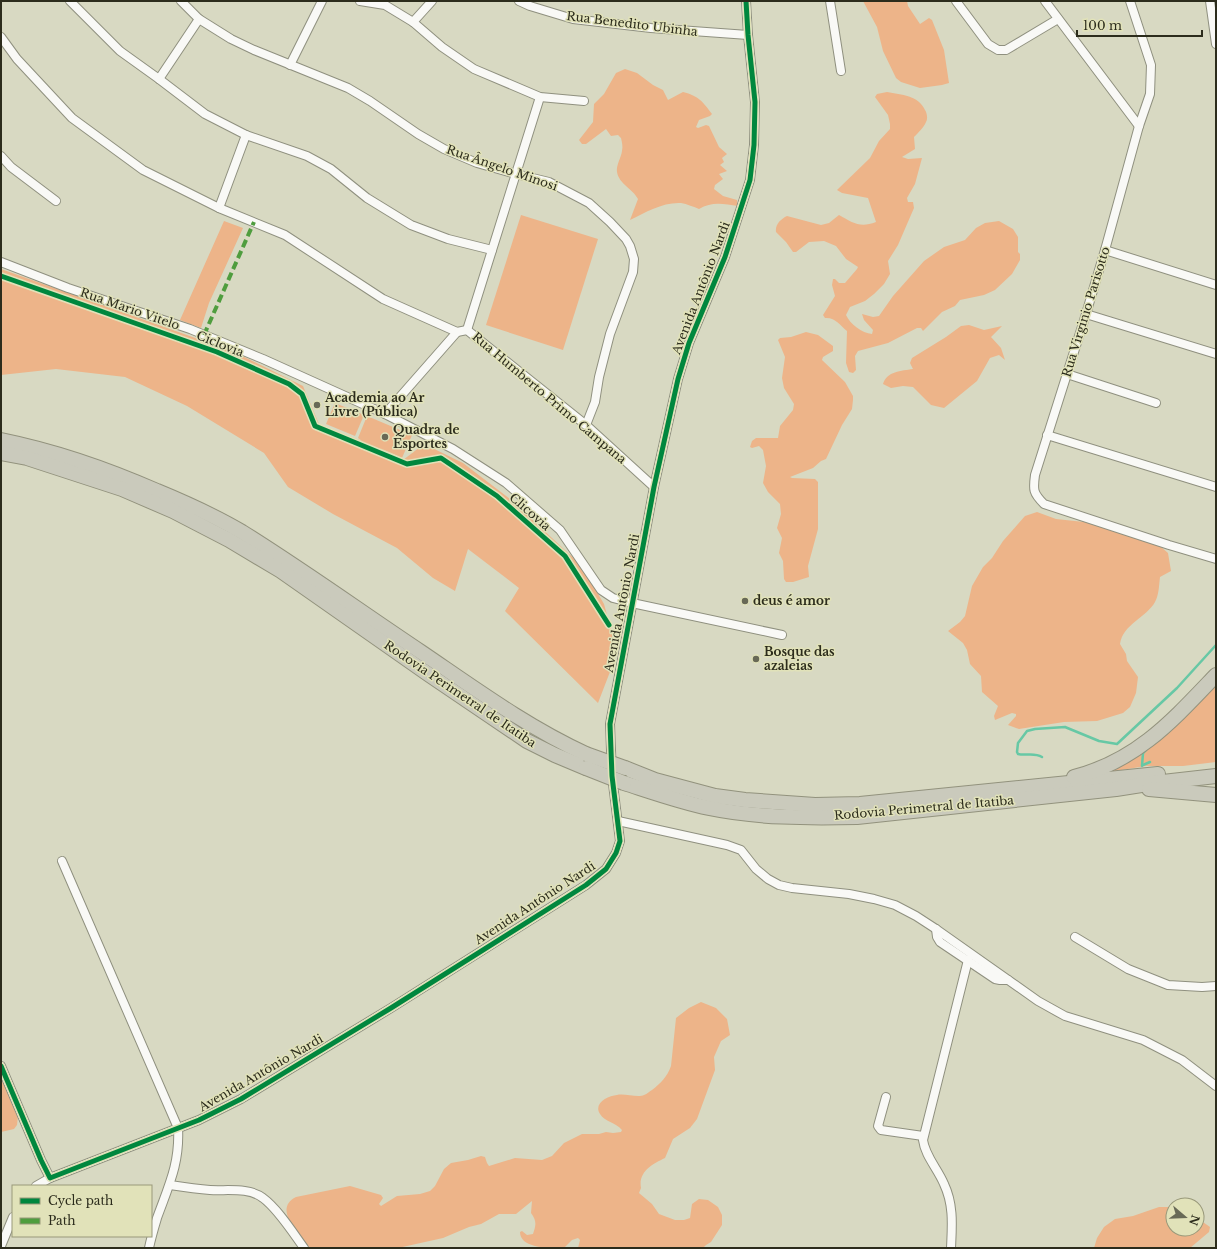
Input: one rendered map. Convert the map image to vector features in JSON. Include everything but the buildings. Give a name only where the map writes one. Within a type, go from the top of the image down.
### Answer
[{"type":"highway","name":"Rodovia Perimetral de Itatiba","points":[[1,440],[23,444],[102,469],[179,500],[241,532],[303,572],[509,712],[552,737],[586,761],[624,783],[656,793],[715,809],[742,813],[771,816],[857,817],[1133,787],[1166,781],[1216,776]]},
{"type":"highway","name":"Rodovia Perimetral de Itatiba","points":[[1,453],[27,458],[122,489],[173,511],[229,540],[281,571],[527,740],[556,755],[625,768],[655,780],[716,796],[745,800],[815,805],[860,804],[1216,768]]},
{"type":"highway","points":[[1051,784],[1098,769],[1135,750],[1163,729],[1216,674]]},
{"type":"highway","points":[[1133,787],[1216,795]]},
{"type":"street","points":[[70,1],[120,51],[205,114],[246,135],[307,156],[331,169],[367,198],[411,225],[448,239],[492,250]]},
{"type":"street","name":"Rua Ângelo Minosi","points":[[181,1],[199,20],[231,39],[348,88],[370,101],[418,134],[444,149],[477,163],[549,182],[589,203],[610,222],[626,239],[630,246],[634,259],[633,272],[610,334],[599,377],[595,402],[586,425]]},
{"type":"street","points":[[290,65],[322,1]]},
{"type":"street","points":[[360,1],[385,5],[413,22],[442,47],[474,69],[540,98],[584,101]]},
{"type":"street","points":[[413,22],[432,1]]},
{"type":"street","name":"Rua Benedito Ubinha","points":[[518,1],[573,19],[651,28],[748,35]]},
{"type":"street","name":"Avenida Antônio Nardi","points":[[38,1185],[50,1178],[199,1120],[241,1099],[391,1008],[586,885],[606,869],[616,853],[620,841],[612,776],[610,724],[654,487],[678,379],[689,343],[725,256],[750,180],[754,145],[755,102],[746,1]]},
{"type":"street","points":[[830,1],[841,71]]},
{"type":"street","points":[[956,1],[988,44],[998,50],[1006,50],[1058,19]]},
{"type":"street","points":[[1045,1],[1139,126]]},
{"type":"street","name":"Rua Virginio Parisotto","points":[[1130,1],[1151,65],[1150,94],[1139,126],[1086,314],[1034,475],[1033,487],[1036,497],[1044,504],[1169,546],[1216,559]]},
{"type":"street","points":[[1210,1],[1216,44]]},
{"type":"street","points":[[159,79],[199,20]]},
{"type":"street","name":"Rua Humberto Primo Campana","points":[[1,37],[17,59],[72,118],[142,170],[220,208],[285,235],[383,299],[457,332],[467,330],[586,425],[654,487]]},
{"type":"street","points":[[467,330],[540,98]]},
{"type":"street","points":[[220,208],[246,135]]},
{"type":"street","points":[[1,156],[11,167],[56,201]]},
{"type":"street","points":[[1105,250],[1216,285]]},
{"type":"street","name":"Rua Mario Vitelo","points":[[1,262],[68,288],[190,329],[263,359],[385,414],[453,450],[506,483],[560,530],[601,590],[612,598],[782,635]]},
{"type":"street","points":[[1086,314],[1216,354]]},
{"type":"street","points":[[385,414],[457,332]]},
{"type":"street","points":[[1067,374],[1156,403]]},
{"type":"street","points":[[1047,436],[1216,487]]},
{"type":"street","points":[[618,821],[727,845],[740,850],[756,869],[779,885],[792,888],[849,894],[895,905],[936,929],[1038,1001],[1065,1016],[1143,1040],[1182,1060],[1216,1086]]},
{"type":"street","points":[[62,862],[178,1128],[178,1157],[149,1248]]},
{"type":"street","points":[[936,929],[937,937],[940,942],[995,979],[1008,980]]},
{"type":"street","points":[[1075,937],[1128,969],[1168,985],[1202,987],[1216,986]]},
{"type":"street","points":[[951,1248],[952,1214],[950,1198],[944,1183],[926,1151],[923,1144],[923,1136],[968,960]]},
{"type":"street","points":[[1,1066],[50,1178]]},
{"type":"street","points":[[886,1097],[878,1126],[879,1129],[923,1136]]},
{"type":"street","points":[[170,1185],[253,1193],[263,1198],[277,1212],[304,1248]]},
{"type":"street","points":[[1,1246],[12,1219]]},
{"type":"shaded area","points":[[863,1],[907,1],[908,6],[920,24],[929,18],[932,20],[944,50],[949,83],[920,88],[901,82],[896,78],[883,51],[877,27]]},
{"type":"shaded area","points":[[625,69],[637,73],[653,85],[663,90],[668,100],[683,92],[697,98],[706,106],[712,114],[699,120],[696,127],[698,128],[706,125],[709,126],[719,147],[727,154],[722,158],[724,162],[720,165],[727,171],[719,174],[723,179],[715,185],[714,189],[723,196],[737,200],[738,206],[713,204],[699,209],[683,203],[674,203],[655,208],[630,220],[638,199],[618,176],[617,167],[622,149],[621,138],[618,135],[611,136],[606,129],[586,144],[582,144],[579,140],[593,122],[594,104],[604,94],[616,73]]},
{"type":"shaded area","points":[[887,92],[909,96],[918,101],[926,111],[927,121],[914,137],[915,149],[902,157],[908,159],[922,158],[915,184],[907,198],[908,202],[913,202],[914,208],[898,245],[888,261],[890,274],[884,284],[874,294],[865,301],[850,307],[846,315],[850,322],[860,330],[872,334],[873,330],[864,320],[862,314],[873,317],[879,316],[893,296],[924,261],[944,247],[965,240],[976,228],[985,223],[999,221],[1013,229],[1018,237],[1018,252],[1020,254],[1020,260],[1012,274],[995,290],[984,295],[960,300],[955,306],[942,312],[923,331],[921,328],[917,328],[888,343],[858,351],[855,356],[856,370],[853,373],[849,372],[846,363],[847,331],[835,320],[825,318],[823,315],[835,296],[832,285],[833,279],[839,283],[845,283],[858,267],[846,259],[836,246],[824,241],[809,242],[796,252],[793,252],[776,232],[776,227],[779,222],[787,216],[821,225],[829,223],[839,215],[861,225],[876,222],[868,198],[842,193],[837,190],[870,158],[879,141],[890,129],[888,115],[875,97],[877,94]]},
{"type":"shaded area","points":[[521,215],[598,239],[563,350],[486,325]]},
{"type":"shaded area","points":[[224,221],[243,228],[209,303],[201,328],[180,320]]},
{"type":"shaded area","points":[[1,269],[232,351],[303,386],[319,424],[362,441],[358,438],[367,416],[412,435],[402,458],[380,448],[403,460],[424,444],[463,463],[510,499],[581,565],[604,604],[612,633],[613,664],[598,703],[505,611],[519,588],[468,549],[455,591],[433,578],[397,548],[333,514],[288,487],[264,453],[187,406],[125,377],[56,369],[1,375]]},
{"type":"shaded area","points":[[969,325],[984,330],[1002,326],[991,337],[1001,348],[1005,360],[999,355],[990,358],[977,381],[944,408],[931,405],[913,387],[903,386],[891,388],[883,384],[888,376],[895,372],[913,369],[910,363],[912,358],[961,326]]},
{"type":"shaded area","points":[[806,332],[818,335],[833,346],[833,351],[823,357],[822,360],[845,382],[853,396],[853,400],[852,409],[842,425],[826,459],[821,461],[813,468],[790,477],[815,479],[818,482],[818,529],[808,566],[809,577],[793,582],[786,582],[784,579],[783,561],[779,553],[782,538],[777,528],[781,514],[780,504],[768,492],[763,483],[766,466],[763,450],[759,446],[752,448],[750,447],[752,441],[756,438],[778,438],[780,426],[793,410],[794,404],[784,388],[782,378],[785,357],[778,340],[780,338],[791,337]]},
{"type":"shaded area","points":[[335,403],[364,415],[355,436],[326,424]]},
{"type":"shaded area","points":[[1037,512],[1056,519],[1084,522],[1141,538],[1160,546],[1168,553],[1171,571],[1160,577],[1155,602],[1151,608],[1125,631],[1120,644],[1126,654],[1127,661],[1138,677],[1136,693],[1130,707],[1123,713],[1097,721],[1064,722],[1019,729],[1008,725],[1016,714],[1012,713],[995,720],[994,716],[998,706],[982,692],[981,676],[970,664],[967,650],[963,643],[948,631],[965,616],[972,586],[983,567],[992,558],[1003,541],[1025,516]]},
{"type":"shaded area","points":[[1216,680],[1216,762],[1183,766],[1146,766],[1109,772]]},
{"type":"shaded area","points":[[701,1002],[716,1008],[727,1019],[730,1035],[721,1041],[714,1057],[715,1070],[697,1119],[690,1128],[673,1139],[665,1158],[647,1169],[642,1177],[639,1193],[652,1204],[659,1214],[675,1220],[690,1218],[692,1204],[699,1199],[708,1200],[718,1207],[722,1215],[722,1225],[711,1242],[703,1248],[578,1248],[580,1240],[578,1238],[572,1240],[564,1248],[530,1245],[521,1238],[520,1232],[522,1231],[527,1235],[533,1234],[535,1223],[531,1213],[532,1201],[516,1214],[499,1214],[481,1224],[469,1227],[443,1238],[398,1248],[310,1248],[290,1222],[287,1215],[287,1208],[289,1202],[296,1197],[350,1186],[381,1195],[383,1198],[379,1204],[381,1206],[397,1196],[420,1194],[430,1191],[435,1186],[444,1169],[451,1163],[481,1156],[485,1157],[489,1166],[515,1158],[542,1160],[552,1156],[564,1143],[582,1134],[621,1132],[622,1130],[619,1127],[602,1117],[598,1110],[600,1103],[613,1096],[644,1095],[666,1077],[671,1066],[676,1018],[689,1008]]},
{"type":"shaded area","points":[[1,1080],[6,1085],[18,1116],[17,1125],[14,1129],[1,1132]]},
{"type":"shaded area","points":[[1159,1207],[1165,1207],[1165,1237],[1203,1237],[1190,1248],[1094,1248],[1097,1238],[1104,1227],[1115,1219],[1133,1216]]},
{"type":"shaded area","points":[[1205,1224],[1210,1227],[1209,1232],[1205,1235]]},
{"type":"waterway","points":[[1042,757],[1036,755],[1018,754],[1018,743],[1027,731],[1065,727],[1099,741],[1117,744],[1177,688],[1216,645]]},
{"type":"waterway","points":[[1142,766],[1143,753],[1146,750]]},
{"type":"waterway","points":[[1143,765],[1150,762]]},
{"type":"marked path","points":[[204,335],[254,222]]},
{"type":"cycle path","points":[[1,1066],[50,1178],[199,1120],[241,1099],[391,1008],[586,885],[606,869],[616,853],[620,841],[612,776],[610,724],[654,487],[678,379],[689,343],[725,257],[750,180],[754,145],[755,102],[746,1]]},
{"type":"cycle path","name":"Ciclovia","points":[[1,276],[217,352],[289,384],[302,394],[315,426],[407,464],[441,458],[497,496],[565,556],[609,625]]},
{"type":"place","name":"Academia ao Ar Livre (Pública)","points":[[317,405]]},
{"type":"place","name":"Quadra de Esportes","points":[[385,437]]},
{"type":"place","name":"deus é amor","points":[[745,601]]},
{"type":"place","name":"Bosque das azaleias","points":[[756,659]]}]
